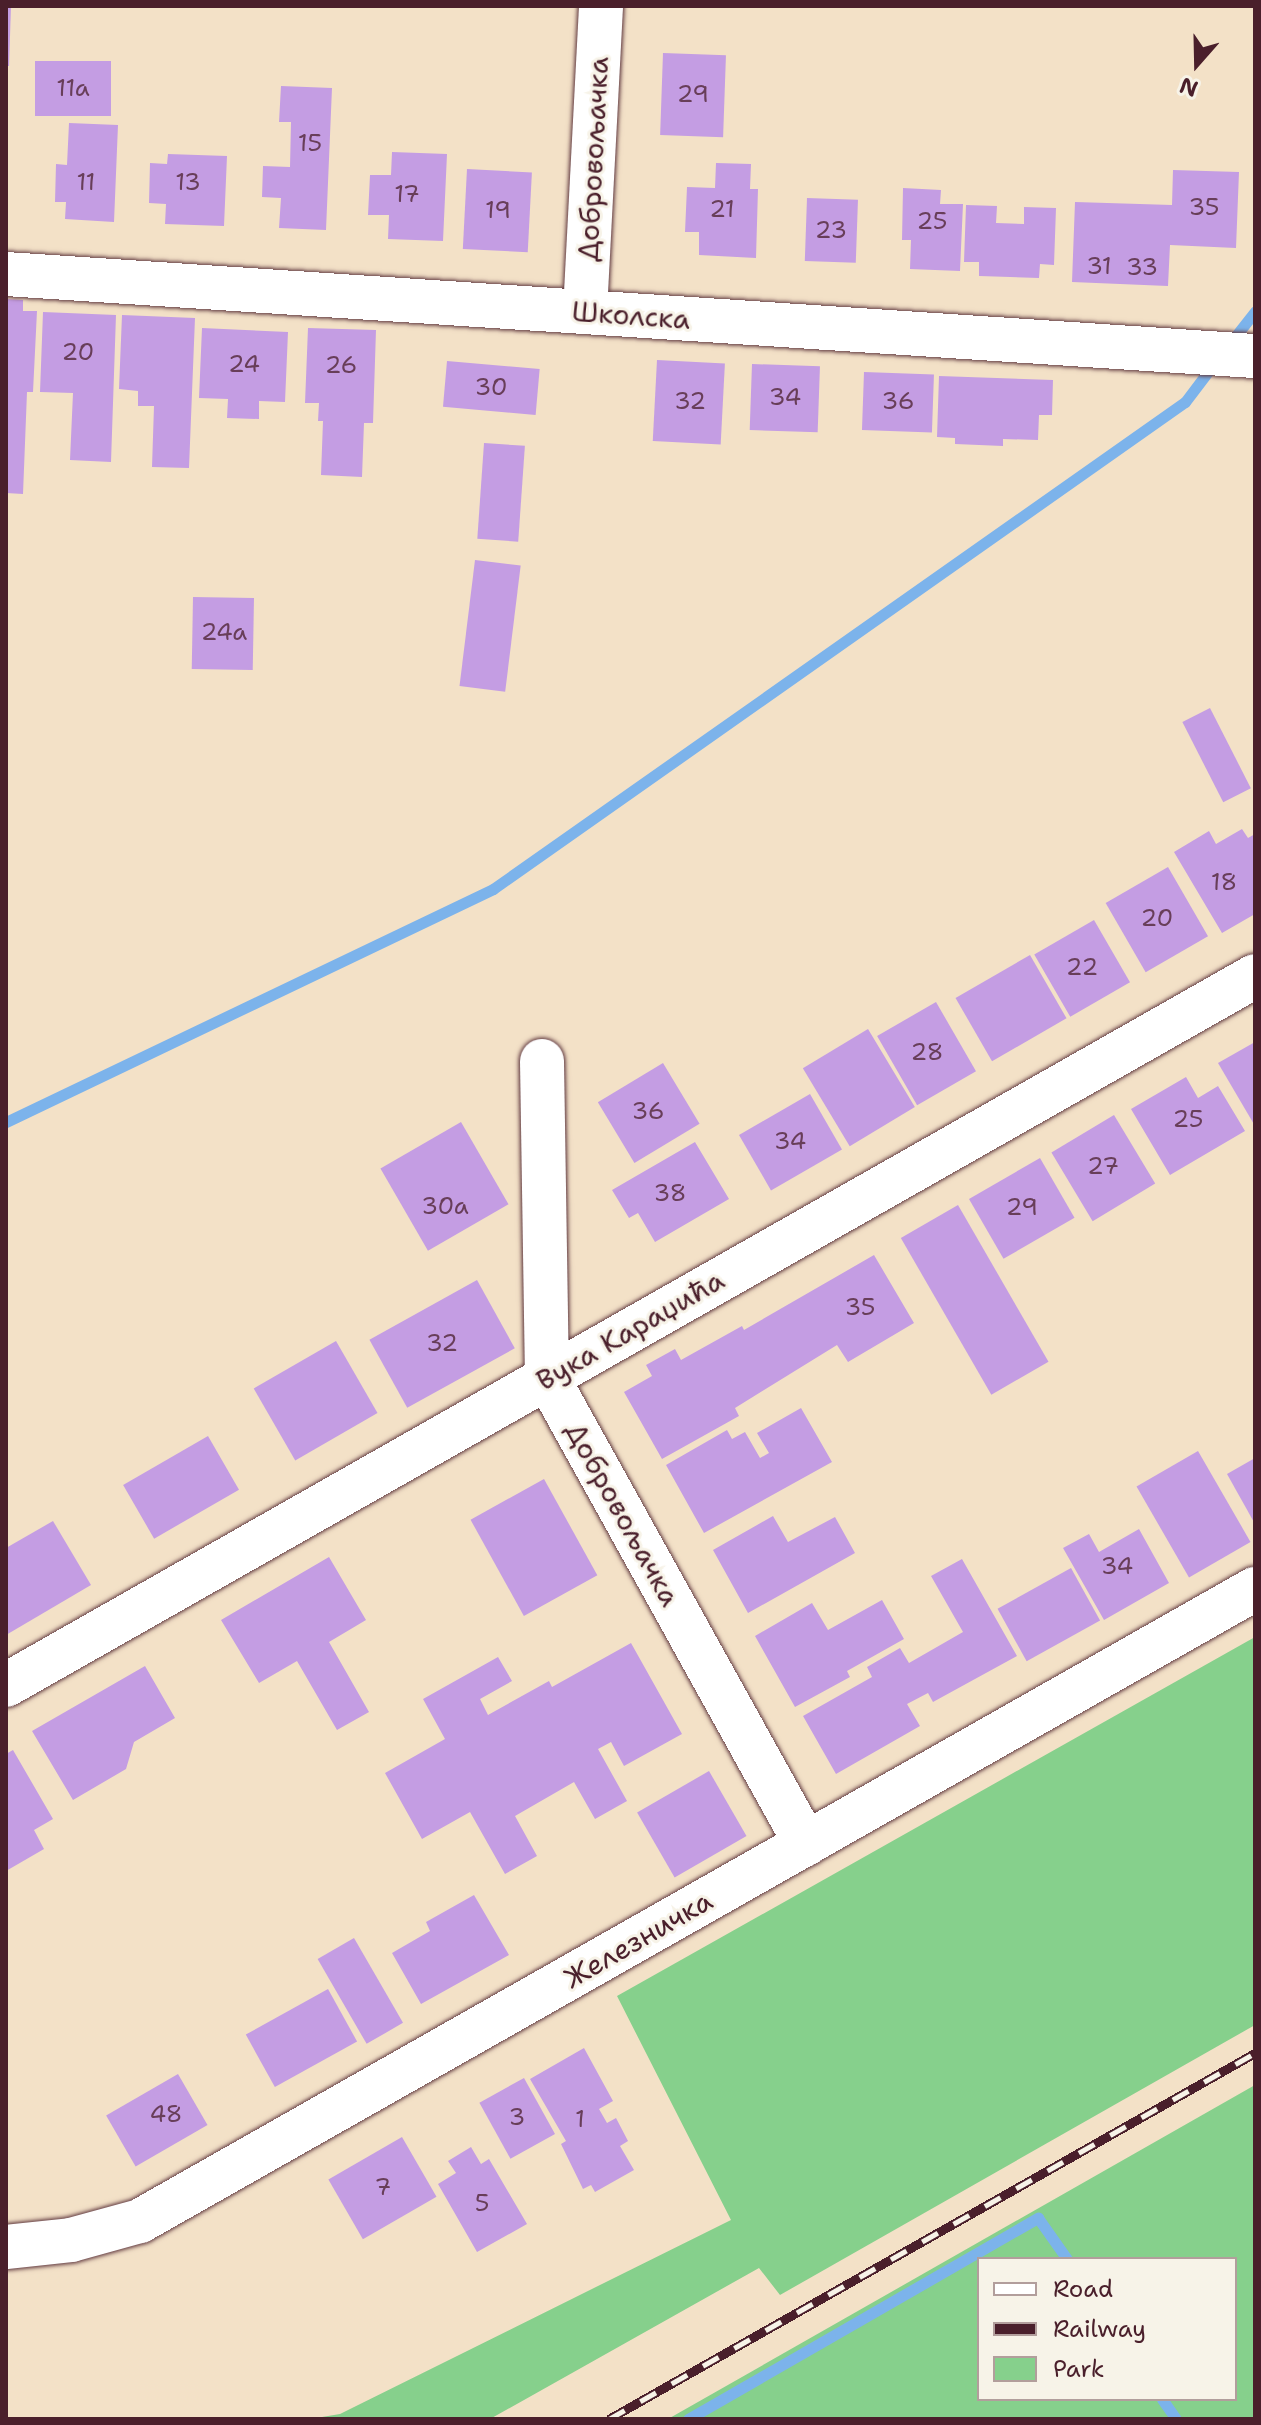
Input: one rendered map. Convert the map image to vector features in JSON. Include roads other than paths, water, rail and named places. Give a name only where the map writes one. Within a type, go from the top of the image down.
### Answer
[{"type":"street","name":"Добровољачка","points":[[585,312],[601,6]]},
{"type":"street","name":"Школска","points":[[6,274],[1233,355]]},
{"type":"street","name":"Вука Караџића","points":[[6,1685],[1255,976]]},
{"type":"street","name":"Добровољачка","points":[[542,1061],[547,1377],[806,1844]]},
{"type":"street","name":"Железничка","points":[[6,2247],[71,2240],[140,2221],[1255,1589]]},
{"type":"waterway","points":[[1231,342],[1255,311]]},
{"type":"waterway","points":[[6,1122],[493,889],[1185,402],[1213,365]]},
{"type":"waterway","points":[[688,2419],[1038,2218],[1066,2257]]},
{"type":"waterway","points":[[1163,2401],[1176,2419]]},
{"type":"railway","points":[[609,2419],[1255,2053]]}]
